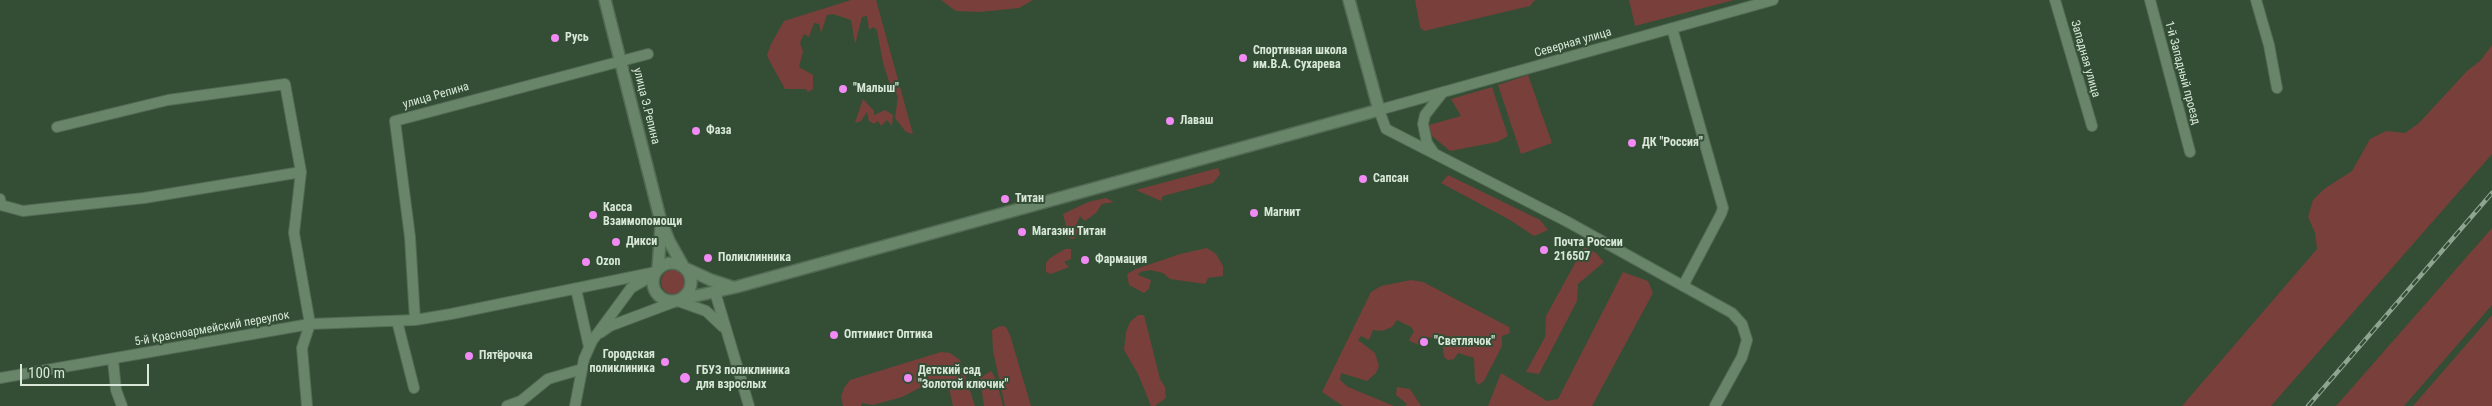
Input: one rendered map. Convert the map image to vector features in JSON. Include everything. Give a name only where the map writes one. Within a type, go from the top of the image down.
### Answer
[{"type":"street","name":"улица Э.Репина","points":[[605,0],[660,218],[669,241],[685,267]]},
{"type":"street","points":[[1350,0],[1379,110],[1386,129],[1566,221],[1712,302],[1732,314],[1742,324],[1747,340],[1742,357],[1715,406]]},
{"type":"street","name":"Северная улица","points":[[1379,110],[1773,0]]},
{"type":"street","name":"Западная улица","points":[[2055,0],[2092,126]]},
{"type":"street","name":"1-й Западный проезд","points":[[2150,0],[2190,152]]},
{"type":"street","points":[[2256,0],[2269,45],[2277,88]]},
{"type":"street","points":[[1672,28],[1722,208],[1722,214],[1683,286]]},
{"type":"street","name":"улица Репина","points":[[414,320],[410,237],[395,121],[648,54]]},
{"type":"street","name":"5-й Красноармейский переулок","points":[[57,127],[168,100],[285,84],[302,172],[294,233],[310,324]]},
{"type":"street","points":[[1434,154],[1427,143],[1423,124],[1425,115],[1443,92]]},
{"type":"street","points":[[590,344],[610,326],[678,301],[736,288],[1379,110]]},
{"type":"street","points":[[0,199],[1,205],[23,211],[144,198],[302,172]]},
{"type":"street","name":"улица Э.Репина","points":[[656,272],[662,236],[660,218]]},
{"type":"street","points":[[575,406],[582,369],[590,344],[631,288],[667,263],[685,267],[711,280],[736,288]]},
{"type":"street","points":[[678,301],[689,292],[692,283],[685,267]]},
{"type":"street","points":[[656,272],[653,284],[656,292],[662,298],[678,301],[712,316],[727,334]]},
{"type":"street","name":"5-й Красноармейский переулок","points":[[0,378],[113,360],[310,324],[414,320],[490,307],[656,272]]},
{"type":"street","points":[[576,289],[590,344]]},
{"type":"street","points":[[715,292],[749,406]]},
{"type":"street","points":[[397,321],[414,388]]},
{"type":"street","points":[[307,406],[302,348],[310,324]]},
{"type":"street","points":[[113,360],[116,390],[122,406]]},
{"type":"street","points":[[507,406],[521,401],[548,379],[582,369]]},
{"type":"shaded area","points":[[851,0],[876,0],[913,134],[906,132],[895,118],[898,96],[891,88],[883,63],[877,30],[873,27],[869,30],[867,16],[862,17],[855,44],[851,20],[833,14],[827,15],[821,33],[819,24],[814,23],[809,37],[804,34],[800,43],[803,51],[799,67],[813,75],[813,89],[808,92],[806,89],[785,89],[770,62],[767,55],[784,21]]},
{"type":"shaded area","points":[[941,0],[1033,0],[1019,8],[980,12],[956,11]]},
{"type":"shaded area","points":[[1415,0],[1535,0],[1530,6],[1424,31],[1420,27]]},
{"type":"shaded area","points":[[1629,0],[1734,0],[1635,26]]},
{"type":"shaded area","points":[[2492,45],[2492,154],[2271,406],[2182,406],[2317,249],[2315,233],[2308,217],[2313,200],[2324,189],[2352,171],[2370,139],[2386,131],[2405,133],[2419,123],[2467,71],[2481,60]]},
{"type":"shaded area","points":[[1528,75],[1552,143],[1521,154],[1498,85]]},
{"type":"shaded area","points":[[1492,87],[1508,136],[1497,142],[1450,151],[1432,136],[1429,125],[1461,116],[1451,99]]},
{"type":"shaded area","points":[[863,99],[874,111],[874,115],[885,110],[893,115],[892,126],[887,120],[881,126],[878,121],[874,124],[869,121],[867,112],[861,121],[855,123]]},
{"type":"shaded area","points":[[1218,168],[1220,174],[1213,183],[1163,196],[1161,201],[1136,190]]},
{"type":"shaded area","points":[[1448,175],[1540,220],[1548,230],[1534,236],[1510,220],[1441,183]]},
{"type":"shaded area","points":[[1106,198],[1114,202],[1102,204],[1096,213],[1085,221],[1080,216],[1077,223],[1078,232],[1074,239],[1069,238],[1063,214],[1088,202]]},
{"type":"shaded area","points":[[2492,228],[2492,305],[2404,406],[2336,406]]},
{"type":"shaded area","points":[[1584,247],[1596,253],[1604,262],[1578,284],[1577,301],[1539,374],[1526,372],[1545,337],[1546,316]]},
{"type":"shaded area","points":[[1207,248],[1216,254],[1223,266],[1223,276],[1208,278],[1205,284],[1170,279],[1163,273],[1150,270],[1140,272],[1138,275],[1151,280],[1149,289],[1144,293],[1129,285],[1127,274],[1136,269],[1180,254]]},
{"type":"shaded area","points":[[1065,249],[1071,249],[1071,259],[1064,262],[1069,267],[1051,274],[1046,272],[1046,263],[1050,258]]},
{"type":"shaded area","points":[[673,270],[681,274],[685,282],[681,290],[673,294],[665,290],[661,282],[665,274]]},
{"type":"shaded area","points":[[1623,272],[1648,281],[1653,293],[1592,406],[1488,406],[1501,373],[1547,401],[1558,399]]},
{"type":"shaded area","points":[[1411,280],[1423,282],[1509,327],[1510,333],[1502,336],[1502,346],[1484,381],[1478,385],[1475,380],[1474,358],[1458,353],[1454,359],[1448,360],[1444,357],[1442,343],[1436,338],[1423,337],[1419,345],[1412,342],[1409,340],[1414,331],[1411,327],[1397,320],[1392,327],[1382,331],[1373,330],[1369,340],[1361,336],[1358,340],[1375,353],[1379,366],[1376,373],[1367,381],[1341,373],[1340,380],[1348,387],[1394,406],[1343,406],[1322,392],[1371,292],[1381,286]]},
{"type":"shaded area","points":[[1138,315],[1144,315],[1160,379],[1165,387],[1166,398],[1155,406],[1151,406],[1138,374],[1124,350],[1126,332],[1130,322]]},
{"type":"shaded area","points":[[2492,315],[2492,406],[2413,406]]},
{"type":"shaded area","points":[[1000,326],[1006,327],[1010,335],[1031,406],[1005,406],[993,351],[992,330]]},
{"type":"shaded area","name":"Детский сад \"Золотой ключик\"","points":[[941,352],[950,353],[960,360],[975,406],[953,406],[948,384],[933,381],[902,397],[873,405],[862,403],[861,406],[843,406],[841,397],[844,388],[850,380]]},
{"type":"shaded area","points":[[991,371],[996,379],[1003,406],[984,406],[980,378]]},
{"type":"shaded area","points":[[1397,387],[1410,389],[1421,406],[1405,406],[1407,404],[1396,395]]},
{"type":"railway","points":[[2308,406],[2492,193]]},
{"type":"place","name":"Русь","points":[[555,38]]},
{"type":"place","name":"Спортивная школа им.В.А. Сухарева","points":[[1243,58]]},
{"type":"place","name":"\"Малыш\"","points":[[843,89]]},
{"type":"place","name":"Лаваш","points":[[1170,121]]},
{"type":"place","name":"Фаза","points":[[696,131]]},
{"type":"place","name":"ДК \"Россия\"","points":[[1632,143]]},
{"type":"place","name":"Сапсан","points":[[1363,179]]},
{"type":"place","name":"Титан","points":[[1005,199]]},
{"type":"place","name":"Магнит","points":[[1254,213]]},
{"type":"place","name":"Касса Взаимопомощи","points":[[593,215]]},
{"type":"place","name":"Магазин Титан","points":[[1022,232]]},
{"type":"place","name":"Дикси","points":[[616,242]]},
{"type":"place","name":"Почта России 216507","points":[[1544,250]]},
{"type":"place","name":"Поликлинника","points":[[708,258]]},
{"type":"place","name":"Фармация","points":[[1085,260]]},
{"type":"place","name":"Ozon","points":[[586,262]]},
{"type":"place","name":"Оптимист Оптика","points":[[834,335]]},
{"type":"place","name":"\"Светлячок\"","points":[[1424,342]]},
{"type":"place","name":"Пятёрочка","points":[[469,356]]},
{"type":"place","name":"Городская поликлиника","points":[[665,362]]},
{"type":"place","name":"ГБУЗ поликлиника для взрослых","points":[[685,378]]},
{"type":"place","name":"Детский сад \"Золотой ключик\"","points":[[908,378]]}]
